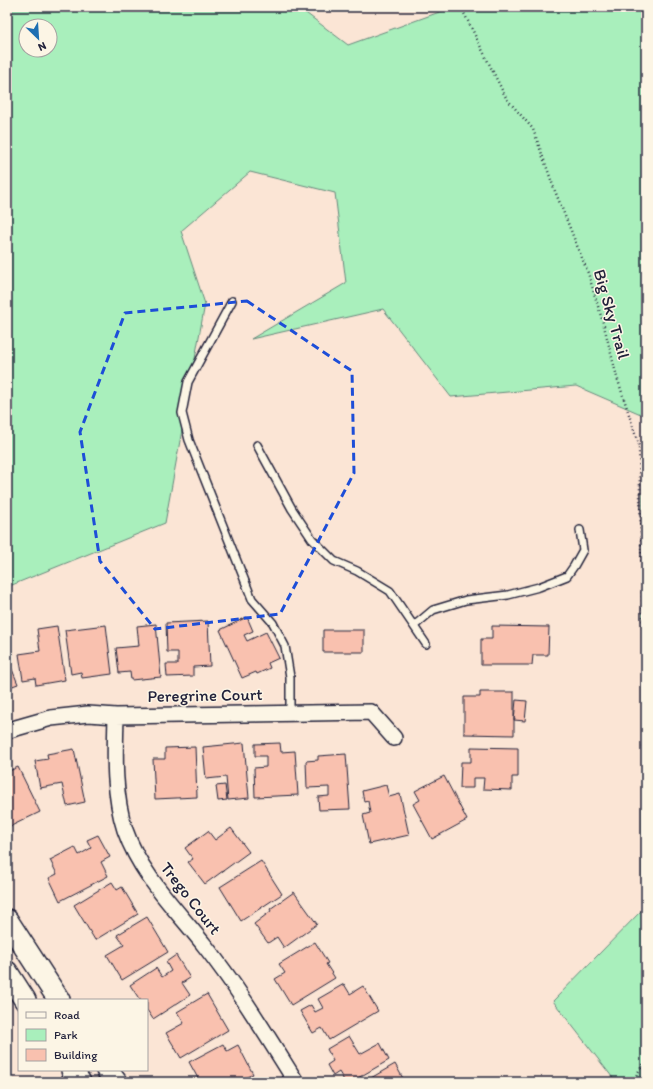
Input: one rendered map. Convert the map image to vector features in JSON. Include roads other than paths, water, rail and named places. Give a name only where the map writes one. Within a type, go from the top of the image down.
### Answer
[{"type":"main road","points":[[7,920],[58,999]]},
{"type":"main road","points":[[7,972],[24,999]]},
{"type":"main road","points":[[73,1071],[80,1082]]},
{"type":"main road","points":[[108,1071],[116,1082]]},
{"type":"street","name":"Peregrine Court","points":[[7,731],[51,718],[88,714],[116,716],[371,712],[394,738]]},
{"type":"street","name":"Trego Court","points":[[116,716],[116,793],[125,830],[140,864],[162,894],[205,946],[245,1000],[296,1082]]},
{"type":"lane","points":[[232,302],[188,382],[182,413],[189,440],[252,599],[273,623],[285,646],[290,677],[290,713]]},
{"type":"lane","points":[[257,445],[292,509],[312,539],[334,561],[357,571],[390,591],[426,644]]},
{"type":"lane","points":[[414,626],[433,610],[466,600],[508,595],[539,587],[567,576],[582,550],[580,530]]}]
